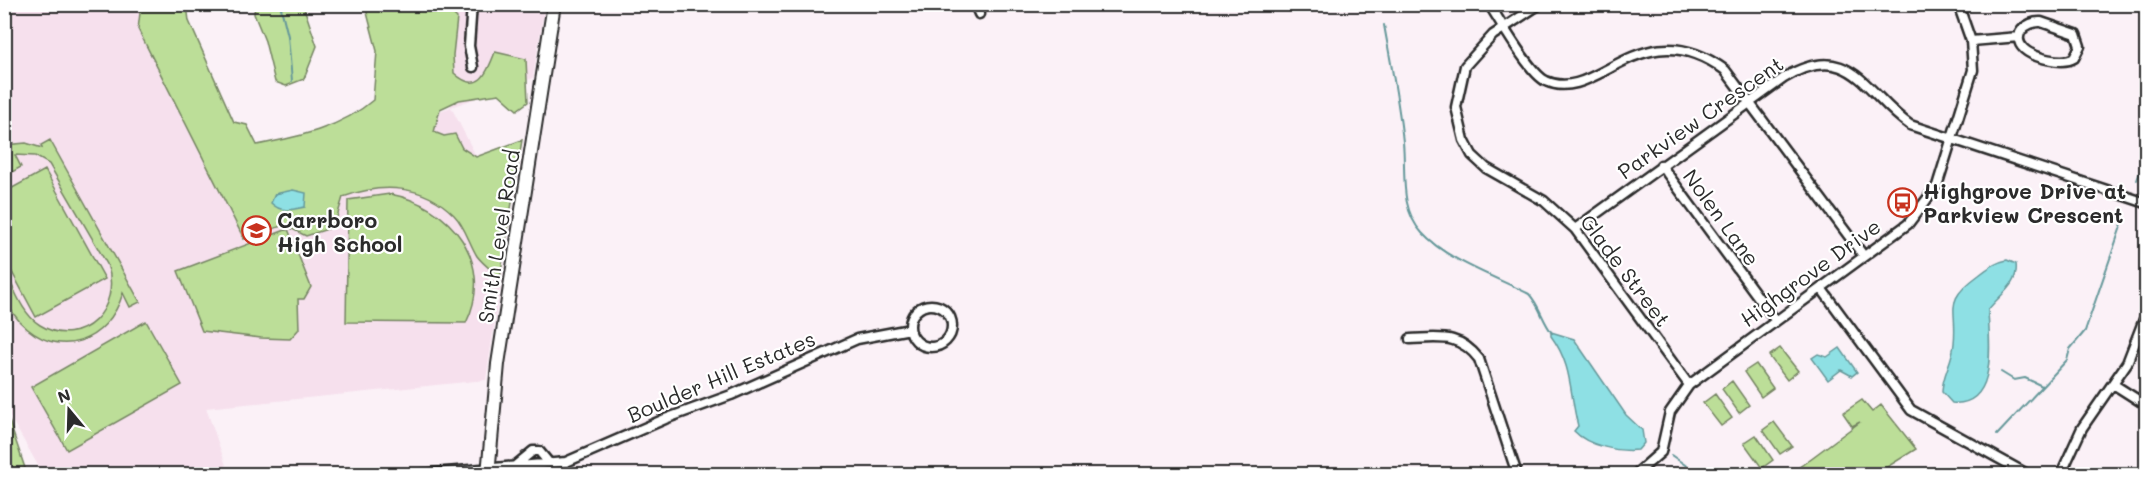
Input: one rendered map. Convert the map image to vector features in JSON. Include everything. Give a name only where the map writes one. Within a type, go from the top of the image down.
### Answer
[{"type":"main road","name":"Smith Level Road","points":[[488,471],[498,364],[554,4]]},
{"type":"street","points":[[472,4],[469,46],[473,67]]},
{"type":"street","points":[[975,4],[979,14]]},
{"type":"street","points":[[1489,4],[1534,72],[1546,81],[1575,83],[1633,55],[1652,50],[1692,52],[1725,70],[1863,255]]},
{"type":"street","name":"Glade Street","points":[[1540,4],[1504,28],[1476,51],[1465,66],[1456,106],[1464,140],[1472,155],[1486,168],[1544,201],[1575,229],[1689,385]]},
{"type":"street","name":"Highgrove Drive","points":[[1636,474],[1650,465],[1661,452],[1670,412],[1689,385],[1908,224],[1922,208],[1937,186],[1973,70],[1971,41],[1958,4]]},
{"type":"street","points":[[2041,22],[2074,32],[2080,46],[2074,58],[2061,62],[2028,52],[2020,44],[2019,37],[2027,23],[2041,22]]},
{"type":"street","points":[[1971,41],[2019,37]]},
{"type":"street","name":"Parkview Crescent","points":[[1575,229],[1749,101],[1794,72],[1812,66],[1832,66],[1849,70],[1862,78],[1893,113],[1910,125],[2146,203]]},
{"type":"street","name":"Nolen Lane","points":[[1661,165],[1775,320]]},
{"type":"street","points":[[1821,288],[1911,410],[2027,474]]},
{"type":"street","points":[[929,305],[947,312],[952,325],[945,342],[933,348],[920,345],[910,329],[912,316],[916,311],[929,305]]},
{"type":"street","points":[[2061,474],[2078,433],[2132,353],[2146,314]]},
{"type":"street","name":"Boulder Hill Estates","points":[[422,474],[488,471],[516,465],[566,462],[665,419],[731,395],[856,339],[910,329]]},
{"type":"street","points":[[1410,339],[1448,338],[1470,347],[1475,353],[1479,359],[1517,474]]},
{"type":"street","points":[[2113,384],[2146,405]]},
{"type":"street","name":"Boulder Hill Estates","points":[[516,465],[533,451],[539,451],[549,463]]},
{"type":"shaded area","name":"Carrboro High School","points":[[4,5],[172,5],[248,179],[451,107],[476,156],[522,140],[486,380],[206,408],[229,474],[43,474],[5,408]]},
{"type":"shaded area","points":[[428,5],[545,5],[533,78],[451,107]]},
{"type":"green space","points":[[141,5],[187,5],[189,21],[234,122],[247,125],[257,145],[318,130],[347,118],[373,100],[377,51],[365,5],[444,5],[457,18],[453,55],[454,73],[469,82],[481,79],[489,68],[495,52],[526,59],[528,102],[517,110],[499,94],[459,100],[440,109],[434,132],[444,136],[455,134],[462,148],[476,157],[522,140],[500,278],[477,256],[454,215],[429,197],[402,189],[372,190],[343,197],[334,227],[306,236],[284,225],[244,239],[138,29]]},
{"type":"green space","points":[[255,5],[303,5],[317,46],[304,79],[286,86],[275,82],[265,41],[254,14]]},
{"type":"green space","points":[[50,140],[140,302],[130,307],[123,293],[116,310],[106,324],[94,334],[80,341],[65,343],[50,341],[35,334],[20,322],[8,305],[4,291],[5,271],[28,314],[40,325],[56,332],[70,332],[84,328],[104,309],[109,295],[110,280],[107,264],[49,164],[35,156],[15,155],[21,167],[5,176],[5,145],[26,143],[42,148],[41,145]]},
{"type":"green space","points":[[45,170],[105,279],[36,317],[5,259],[5,192]]},
{"type":"green space","points":[[390,194],[412,200],[431,210],[462,240],[471,258],[475,279],[474,300],[466,323],[346,322],[348,200]]},
{"type":"green space","points":[[288,229],[311,287],[304,299],[298,299],[299,329],[290,339],[202,331],[178,271]]},
{"type":"green space","points":[[146,321],[182,385],[67,450],[31,387]]},
{"type":"green space","points":[[1780,348],[1798,371],[1787,380],[1769,356]]},
{"type":"green space","points":[[1756,364],[1773,388],[1761,397],[1744,372]]},
{"type":"green space","points":[[1732,381],[1749,405],[1739,413],[1722,389]]},
{"type":"green space","points":[[1715,394],[1732,418],[1721,426],[1703,403]]},
{"type":"green space","points":[[1862,400],[1872,412],[1881,405],[1916,449],[1876,474],[1790,474],[1860,422],[1852,426],[1843,413]]},
{"type":"green space","points":[[5,409],[27,474],[5,474]]},
{"type":"green space","points":[[1774,422],[1792,446],[1780,454],[1763,430]]},
{"type":"green space","points":[[1756,435],[1773,460],[1762,468],[1744,443]]},
{"type":"water","points":[[293,190],[306,193],[305,207],[282,209],[271,203],[275,194]]},
{"type":"water","points":[[2007,260],[2016,264],[2016,271],[2011,284],[1988,310],[1989,354],[1984,383],[1978,394],[1967,401],[1952,403],[1942,392],[1953,350],[1956,299],[1967,284],[1982,272]]},
{"type":"water","points":[[1551,332],[1574,339],[1626,415],[1642,430],[1644,443],[1638,450],[1604,447],[1587,441],[1574,431],[1578,426],[1567,369]]},
{"type":"water","points":[[1840,348],[1857,372],[1852,376],[1841,370],[1828,380],[1812,358],[1818,354],[1827,357]]},
{"type":"waterway","points":[[280,4],[288,36],[292,81]]},
{"type":"waterway","points":[[388,4],[389,8]]},
{"type":"waterway","points":[[1384,25],[1401,127],[1405,190],[1410,213],[1415,223],[1422,233],[1444,252],[1529,294],[1552,333]]},
{"type":"waterway","points":[[2137,180],[2146,157]]},
{"type":"waterway","points":[[1997,435],[2067,360],[2070,349],[2085,331],[2125,215]]},
{"type":"waterway","points":[[2001,372],[2014,380],[2025,378],[2042,386]]},
{"type":"waterway","points":[[1671,455],[1698,474]]},
{"type":"place","name":"Highgrove Drive at Parkview Crescent","points":[[1902,202]]},
{"type":"place","name":"Carrboro High School","points":[[256,231]]}]
